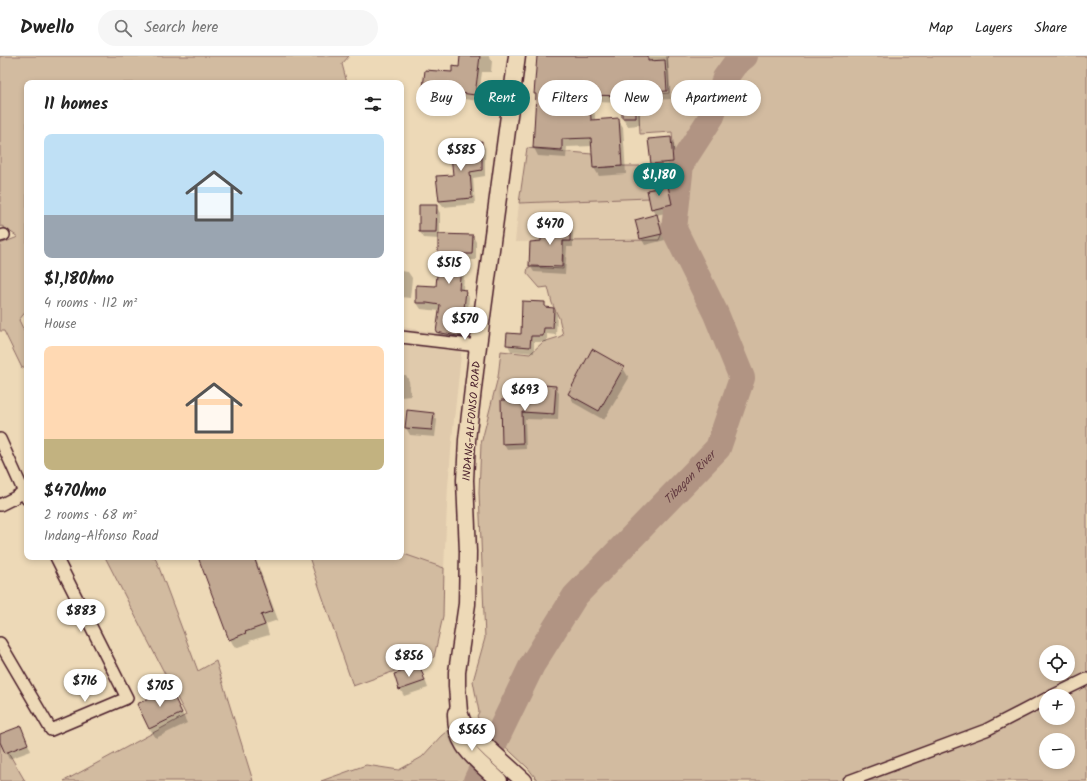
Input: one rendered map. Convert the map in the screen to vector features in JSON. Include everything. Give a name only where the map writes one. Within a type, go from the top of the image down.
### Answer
[{"type":"main road","name":"INDANG-ALFONSO ROAD","points":[[499,781],[468,751],[461,742],[457,730],[456,717],[457,672],[467,604],[468,574],[465,498],[466,460],[478,346],[517,56]]},
{"type":"main road","name":"INDANG-ALFONSO ROAD","points":[[457,692],[458,708],[465,726],[522,779]]},
{"type":"street","points":[[404,337],[478,346]]},
{"type":"street","points":[[0,439],[24,489]]},
{"type":"street","points":[[0,506],[24,494]]},
{"type":"street","points":[[0,643],[51,730],[127,698],[58,560]]},
{"type":"street","points":[[1066,689],[1087,679]]},
{"type":"street","points":[[849,781],[986,730],[1039,703]]},
{"type":"shaded area","points":[[0,56],[349,56],[342,64],[346,80],[24,80],[24,314],[19,320],[24,331],[24,367],[22,368],[4,331],[0,331],[0,244],[18,237],[2,226],[0,227]]},
{"type":"shaded area","points":[[667,56],[1087,56],[1087,781],[538,781],[528,768],[480,723],[477,716],[479,712],[473,681],[485,638],[479,492],[481,444],[498,377],[501,351],[530,354],[543,342],[563,335],[559,318],[552,303],[548,287],[540,288],[527,273],[528,267],[563,269],[563,241],[659,240],[677,195],[668,186],[648,190],[649,198],[519,203],[527,148],[592,154],[594,168],[622,166],[675,166],[672,132],[640,134],[639,116],[663,116],[663,94],[669,93]]},
{"type":"shaded area","points":[[668,186],[677,195],[659,240],[515,242],[519,203],[580,201]]},
{"type":"shaded area","points":[[404,327],[463,337],[448,486],[444,568],[404,554]]},
{"type":"shaded area","points":[[404,554],[444,568],[443,616],[434,657],[353,686],[310,560],[404,560]]},
{"type":"shaded area","points":[[107,560],[156,560],[198,671],[216,661],[253,781],[64,781],[186,715]]},
{"type":"shaded area","points":[[452,727],[473,745],[461,756],[479,774],[476,781],[321,781],[366,765],[399,770],[422,757],[441,736]]},
{"type":"shaded area","points":[[0,738],[25,781],[0,781]]},
{"type":"building","points":[[460,56],[480,56],[477,80],[474,80],[474,95],[466,94],[466,80],[424,80],[425,70],[452,72],[452,66],[459,67]]},
{"type":"building","points":[[537,56],[648,56],[648,61],[665,60],[667,91],[663,91],[663,80],[610,80],[610,96],[602,95],[602,80],[538,80],[538,116],[591,116],[591,120],[619,118],[622,166],[593,168],[591,138],[562,139],[562,150],[533,148],[536,94],[534,94]]},
{"type":"building","points":[[622,116],[636,116],[636,118],[622,118]]},
{"type":"building","points":[[671,137],[673,162],[651,164],[648,139]]},
{"type":"building","points":[[482,141],[482,170],[470,172],[472,198],[439,201],[436,176],[453,175],[450,145]]},
{"type":"building","points":[[668,186],[672,204],[651,209],[647,190]]},
{"type":"building","points":[[419,205],[437,205],[436,232],[419,232]]},
{"type":"building","points":[[657,214],[662,234],[640,239],[635,220]]},
{"type":"building","points":[[570,224],[570,241],[563,241],[562,267],[529,266],[530,242],[541,241],[541,225]]},
{"type":"building","points":[[438,234],[473,235],[472,254],[462,254],[459,289],[466,290],[464,309],[469,309],[463,337],[436,332],[440,305],[416,303],[416,285],[436,286],[439,253]]},
{"type":"building","points":[[522,301],[545,302],[545,307],[554,308],[553,328],[544,328],[543,336],[531,336],[530,347],[506,345],[507,333],[521,334]]},
{"type":"building","points":[[592,349],[624,367],[599,411],[568,394]]},
{"type":"building","points":[[532,384],[556,386],[554,414],[522,412],[523,443],[502,444],[501,400],[532,400]]},
{"type":"building","points":[[407,410],[434,413],[432,430],[405,428]]},
{"type":"building","points":[[199,560],[255,560],[273,611],[261,615],[265,625],[245,632],[246,633],[229,640]]},
{"type":"building","points":[[420,666],[425,681],[399,690],[394,674]]},
{"type":"building","points":[[170,688],[182,713],[149,729],[137,704]]},
{"type":"building","points":[[21,726],[28,744],[5,753],[0,742],[0,734]]},
{"type":"waterway","name":"Tibagan River","points":[[476,781],[532,665],[575,596],[718,448],[742,378],[716,314],[674,229],[681,164],[712,116],[725,78],[735,64],[745,56]]}]
